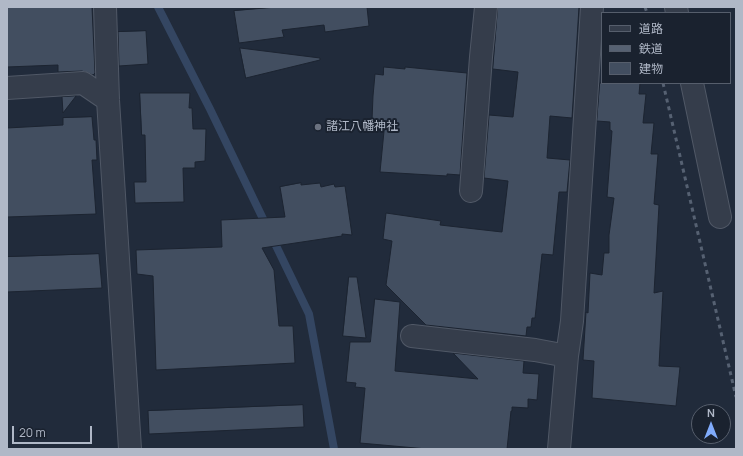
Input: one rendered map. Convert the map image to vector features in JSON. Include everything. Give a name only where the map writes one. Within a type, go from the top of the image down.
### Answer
[{"type":"street","points":[[105,7],[108,100],[130,449]]},
{"type":"street","points":[[471,190],[486,7]]},
{"type":"street","points":[[559,449],[567,356],[572,321],[592,7]]},
{"type":"street","points":[[7,88],[83,83],[108,100]]},
{"type":"street","points":[[692,84],[720,216]]},
{"type":"street","points":[[412,336],[535,350],[567,356]]},
{"type":"building","points":[[7,7],[92,7],[95,73],[93,75],[82,71],[58,72],[58,65],[7,67]]},
{"type":"building","points":[[277,7],[367,7],[369,26],[325,32],[324,25],[282,30],[284,37],[239,43],[234,11]]},
{"type":"building","points":[[498,7],[579,7],[572,118],[550,116],[547,158],[570,160],[567,192],[559,192],[553,255],[542,254],[535,318],[532,318],[531,327],[527,327],[526,336],[426,325],[386,285],[392,241],[383,239],[386,213],[441,221],[440,225],[502,232],[508,181],[484,178],[489,115],[513,117],[518,72],[493,69]]},
{"type":"building","points":[[146,31],[148,64],[119,66],[118,32]]},
{"type":"building","points":[[240,48],[320,58],[320,60],[246,78]]},
{"type":"building","points":[[384,67],[405,69],[405,67],[467,73],[460,175],[447,174],[447,176],[380,172],[385,121],[372,120],[375,74],[383,75]]},
{"type":"building","points":[[600,83],[640,84],[639,94],[646,94],[643,123],[654,123],[651,154],[658,154],[654,204],[659,205],[654,293],[663,291],[659,366],[680,367],[676,406],[592,398],[594,361],[583,360],[586,312],[588,313],[590,273],[602,275],[604,253],[609,253],[609,235],[614,198],[607,197],[612,131],[610,130],[610,122],[597,121]]},
{"type":"building","points":[[140,93],[190,93],[189,108],[192,108],[193,129],[206,129],[205,161],[195,162],[195,168],[183,168],[184,202],[135,203],[134,182],[146,182],[145,135],[142,135]]},
{"type":"building","points":[[76,96],[63,113],[62,97]]},
{"type":"building","points":[[92,117],[94,140],[96,140],[97,160],[92,160],[96,214],[7,217],[7,128],[63,125],[63,118]]},
{"type":"building","points":[[301,183],[301,185],[320,183],[321,187],[334,184],[335,187],[345,186],[352,235],[342,234],[342,236],[262,248],[274,270],[279,326],[293,326],[295,363],[156,370],[153,276],[137,274],[136,250],[222,247],[221,220],[285,217],[280,187]]},
{"type":"building","points":[[99,254],[102,288],[7,292],[7,257]]},
{"type":"building","points":[[349,277],[357,277],[366,338],[343,336]]},
{"type":"building","points":[[375,299],[400,302],[395,371],[478,379],[453,353],[524,361],[523,373],[539,374],[537,400],[528,399],[528,408],[512,407],[507,449],[427,449],[360,443],[365,388],[355,387],[356,383],[346,382],[350,342],[370,342]]},
{"type":"building","points":[[303,405],[304,427],[149,434],[148,411]]},
{"type":"waterway","points":[[158,7],[210,109],[309,314],[334,449]]},
{"type":"railway","points":[[645,7],[647,12]]},
{"type":"railway","points":[[663,84],[736,397]]},
{"type":"place","name":"諸江八幡神社","points":[[318,127]]}]
